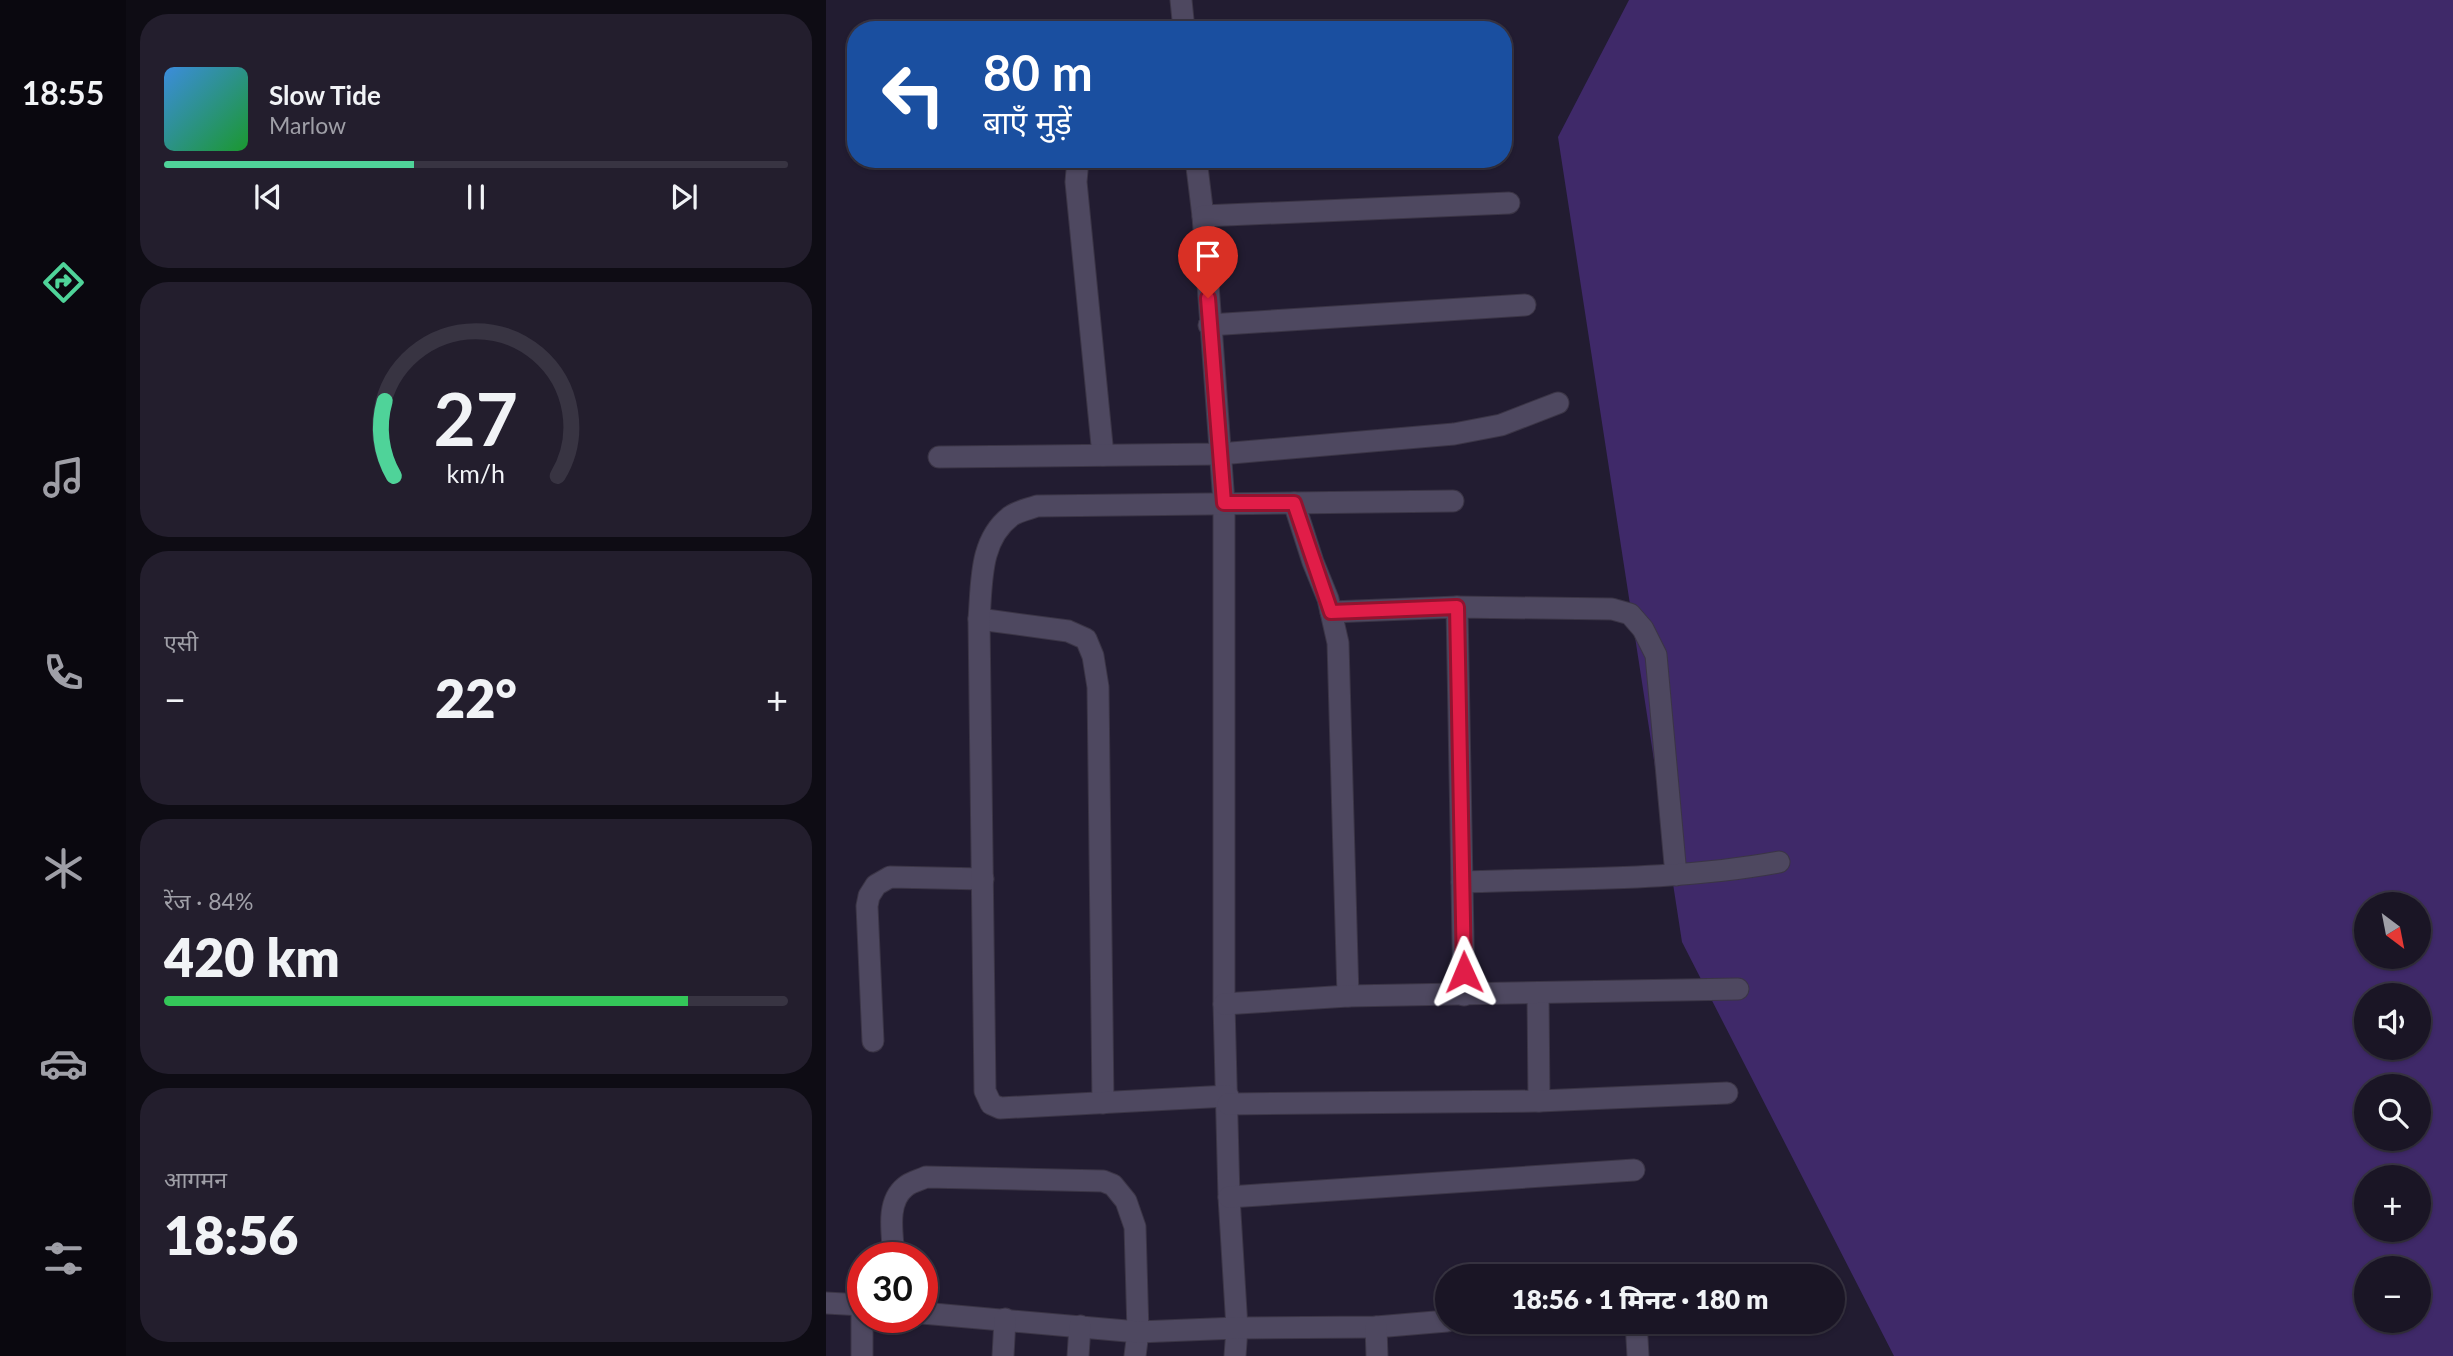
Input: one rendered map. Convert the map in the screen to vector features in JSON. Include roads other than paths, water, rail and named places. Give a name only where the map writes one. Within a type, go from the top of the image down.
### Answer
[{"type":"street","points":[[1181,0],[1183,21]]},
{"type":"street","points":[[1077,168],[1076,182],[1103,455]]},
{"type":"street","points":[[1197,168],[1224,503],[1224,1004],[1228,1169],[1237,1328],[1235,1356]]},
{"type":"street","points":[[1203,216],[1509,203]]},
{"type":"street","points":[[1209,325],[1525,305]]},
{"type":"street","points":[[939,457],[1220,454],[1454,434],[1501,425],[1558,403]]},
{"type":"street","points":[[1453,501],[1037,506],[1012,515],[993,537],[985,556],[979,619],[985,1091],[991,1104],[1000,1108],[1103,1103],[1228,1107],[1539,1101],[1727,1093]]},
{"type":"street","points":[[1294,503],[1331,612],[1338,643],[1348,996]]},
{"type":"street","points":[[1331,612],[1457,607],[1612,610],[1630,614],[1643,629],[1656,655],[1676,875]]},
{"type":"street","points":[[1457,607],[1464,995]]},
{"type":"street","points":[[979,619],[1068,631],[1086,639],[1093,656],[1098,687],[1103,1103]]},
{"type":"street","points":[[1462,882],[1676,875],[1779,862]]},
{"type":"street","points":[[873,1041],[867,906],[869,895],[876,885],[890,877],[983,879]]},
{"type":"street","points":[[1224,1004],[1348,996],[1738,989]]},
{"type":"street","points":[[1538,993],[1539,1101]]},
{"type":"street","points":[[1230,1198],[1634,1170]]},
{"type":"street","points":[[893,1242],[891,1219],[894,1205],[904,1187],[926,1177],[1102,1181],[1113,1185],[1126,1201],[1135,1227],[1138,1332],[1135,1356]]},
{"type":"street","points":[[826,1303],[847,1304]]},
{"type":"street","points":[[938,1314],[1138,1332],[1376,1327],[1435,1322]]},
{"type":"street","points":[[1003,1356],[1005,1319]]},
{"type":"street","points":[[1078,1356],[1080,1326]]},
{"type":"street","points":[[1376,1327],[1377,1356]]},
{"type":"street","points":[[862,1333],[862,1356]]},
{"type":"street","points":[[1637,1334],[1638,1356]]}]
